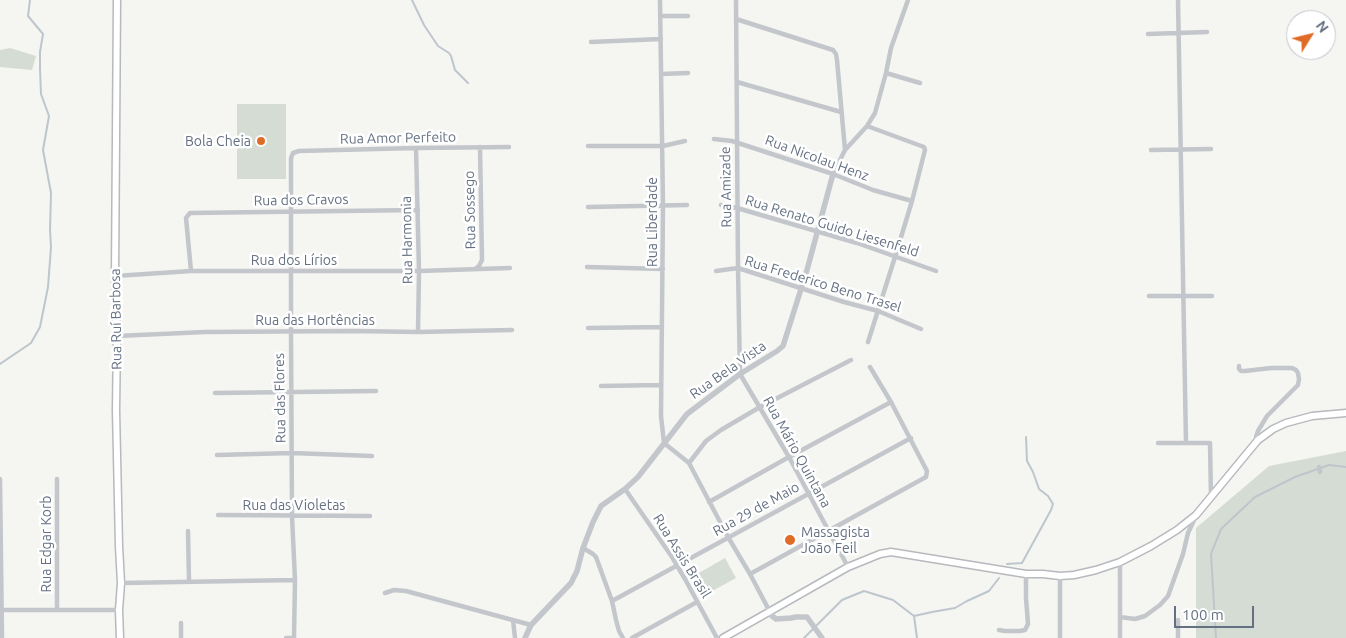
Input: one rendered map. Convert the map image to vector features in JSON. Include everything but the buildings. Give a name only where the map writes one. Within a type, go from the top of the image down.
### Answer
[{"type":"main road","name":"Rua Ruí Barbosa","points":[[117,0],[115,276],[117,336],[116,420],[121,583],[119,610],[120,638]]},
{"type":"main road","points":[[723,638],[848,567],[880,554],[891,552],[1026,574],[1060,576],[1096,570],[1120,562],[1177,530],[1196,515],[1258,440],[1273,429],[1286,423],[1312,416],[1346,413]]},
{"type":"street","name":"Rua Liberdade","points":[[660,0],[663,146],[661,416],[664,443]]},
{"type":"street","name":"Rua Amizade","points":[[736,0],[740,374]]},
{"type":"street","name":"Rua Bela Vista","points":[[526,638],[530,625],[571,583],[577,571],[593,522],[601,506],[638,476],[687,414],[740,374],[783,346],[832,174],[845,150],[867,126],[875,113],[891,48],[908,0]]},
{"type":"street","points":[[1178,0],[1186,443]]},
{"type":"street","points":[[660,16],[688,16]]},
{"type":"street","points":[[736,19],[833,50],[837,60],[845,150]]},
{"type":"street","points":[[1148,34],[1207,32]]},
{"type":"street","points":[[591,42],[661,39]]},
{"type":"street","points":[[886,72],[920,83]]},
{"type":"street","points":[[661,74],[688,73]]},
{"type":"street","points":[[737,82],[841,112]]},
{"type":"street","points":[[867,126],[924,147],[926,150],[868,342]]},
{"type":"street","name":"Rua Nicolau Henz","points":[[714,138],[737,142],[873,190],[912,201]]},
{"type":"street","points":[[588,146],[663,146],[685,141]]},
{"type":"street","name":"Rua Sossego","points":[[474,270],[482,260],[480,147]]},
{"type":"street","name":"Rua Amor Perfeito","points":[[291,158],[293,153],[299,151],[509,147]]},
{"type":"street","name":"Rua Harmonia","points":[[416,148],[419,271],[418,332]]},
{"type":"street","points":[[1151,150],[1211,149]]},
{"type":"street","name":"Rua das Flores","points":[[291,158],[290,271],[292,516],[295,580],[294,638]]},
{"type":"street","points":[[588,206],[686,205]]},
{"type":"street","name":"Rua Renato Guido Liesenfeld","points":[[721,205],[738,208],[857,244],[936,271]]},
{"type":"street","name":"Rua dos Cravos","points":[[191,270],[186,218],[190,213],[418,210]]},
{"type":"street","points":[[587,267],[663,269]]},
{"type":"street","name":"Rua dos Lírios","points":[[115,276],[191,270],[419,271],[510,268]]},
{"type":"street","name":"Rua Frederico Beno Trasel","points":[[716,271],[738,268],[878,310],[921,329]]},
{"type":"street","points":[[1149,296],[1212,296]]},
{"type":"street","points":[[588,328],[662,327]]},
{"type":"street","name":"Rua das Hortências","points":[[117,336],[205,332],[512,330]]},
{"type":"street","points":[[689,463],[706,441],[721,430],[760,407],[851,360]]},
{"type":"street","points":[[1239,366],[1239,369],[1245,371],[1292,368],[1296,370],[1300,380],[1298,385],[1267,416],[1258,431],[1256,437],[1258,440]]},
{"type":"street","points":[[750,574],[926,477],[927,471],[911,438],[870,367]]},
{"type":"street","name":"Rua Mário Quintana","points":[[740,374],[789,457],[848,567]]},
{"type":"street","points":[[601,386],[661,385]]},
{"type":"street","points":[[215,393],[376,392]]},
{"type":"street","points":[[709,502],[891,402]]},
{"type":"street","name":"Rua 29 de Maio","points":[[612,601],[911,438]]},
{"type":"street","points":[[664,443],[689,463],[770,612],[776,619],[807,617],[821,635]]},
{"type":"street","points":[[1158,443],[1210,443],[1211,497]]},
{"type":"street","points":[[217,455],[292,453],[372,456]]},
{"type":"street","points":[[0,479],[2,638]]},
{"type":"street","name":"Rua Edgar Korb","points":[[57,479],[57,610]]},
{"type":"street","name":"Rua Assis Brasil","points":[[624,489],[677,566],[717,638]]},
{"type":"street","name":"Rua das Violetas","points":[[218,515],[370,516]]},
{"type":"street","points":[[1120,617],[1135,619],[1144,616],[1160,605],[1168,596],[1184,554],[1188,533],[1196,515]]},
{"type":"street","points":[[188,531],[189,581]]},
{"type":"street","points":[[583,548],[596,557],[612,601],[619,631],[623,638]]},
{"type":"street","points":[[1120,562],[1120,638]]},
{"type":"street","points":[[999,630],[1020,632],[1025,630],[1028,624],[1026,574]]},
{"type":"street","points":[[1060,576],[1060,638]]},
{"type":"street","points":[[121,583],[295,580]]},
{"type":"street","points":[[385,593],[394,590],[406,591],[530,625]]},
{"type":"street","points":[[632,638],[697,602]]},
{"type":"street","points":[[1,610],[119,610]]},
{"type":"street","points":[[513,620],[515,638]]},
{"type":"street","points":[[1178,620],[1178,638]]},
{"type":"street","points":[[181,623],[181,638]]},
{"type":"street","points":[[286,638],[294,638]]},
{"type":"shaded area","points":[[10,48],[36,56],[32,70],[0,67],[0,50]]},
{"type":"shaded area","name":"Bola Cheia","points":[[237,104],[286,104],[286,179],[237,179]]},
{"type":"shaded area","points":[[1346,451],[1346,638],[1196,638],[1196,528],[1269,466]]},
{"type":"shaded area","points":[[725,558],[736,578],[703,596],[692,577]]},
{"type":"waterway","points":[[0,364],[31,343],[40,327],[48,287],[51,247],[51,193],[43,150],[49,116],[41,94],[40,52],[43,34],[28,16],[30,0]]},
{"type":"waterway","points":[[412,0],[424,25],[438,46],[449,53],[455,70],[468,83]]},
{"type":"waterway","points":[[1007,564],[1022,563],[1053,504],[1048,496],[1039,489],[1027,461],[1026,437]]},
{"type":"waterway","points":[[1216,638],[1211,554],[1221,529],[1255,497],[1295,477],[1329,465],[1346,467]]},
{"type":"waterway","points":[[914,616],[955,608],[989,591],[999,578]]},
{"type":"waterway","points":[[804,638],[842,600],[864,591],[893,600],[914,616],[917,638]]},
{"type":"place","name":"Bola Cheia","points":[[261,141]]},
{"type":"place","name":"Massagista João Feil","points":[[790,540]]}]
